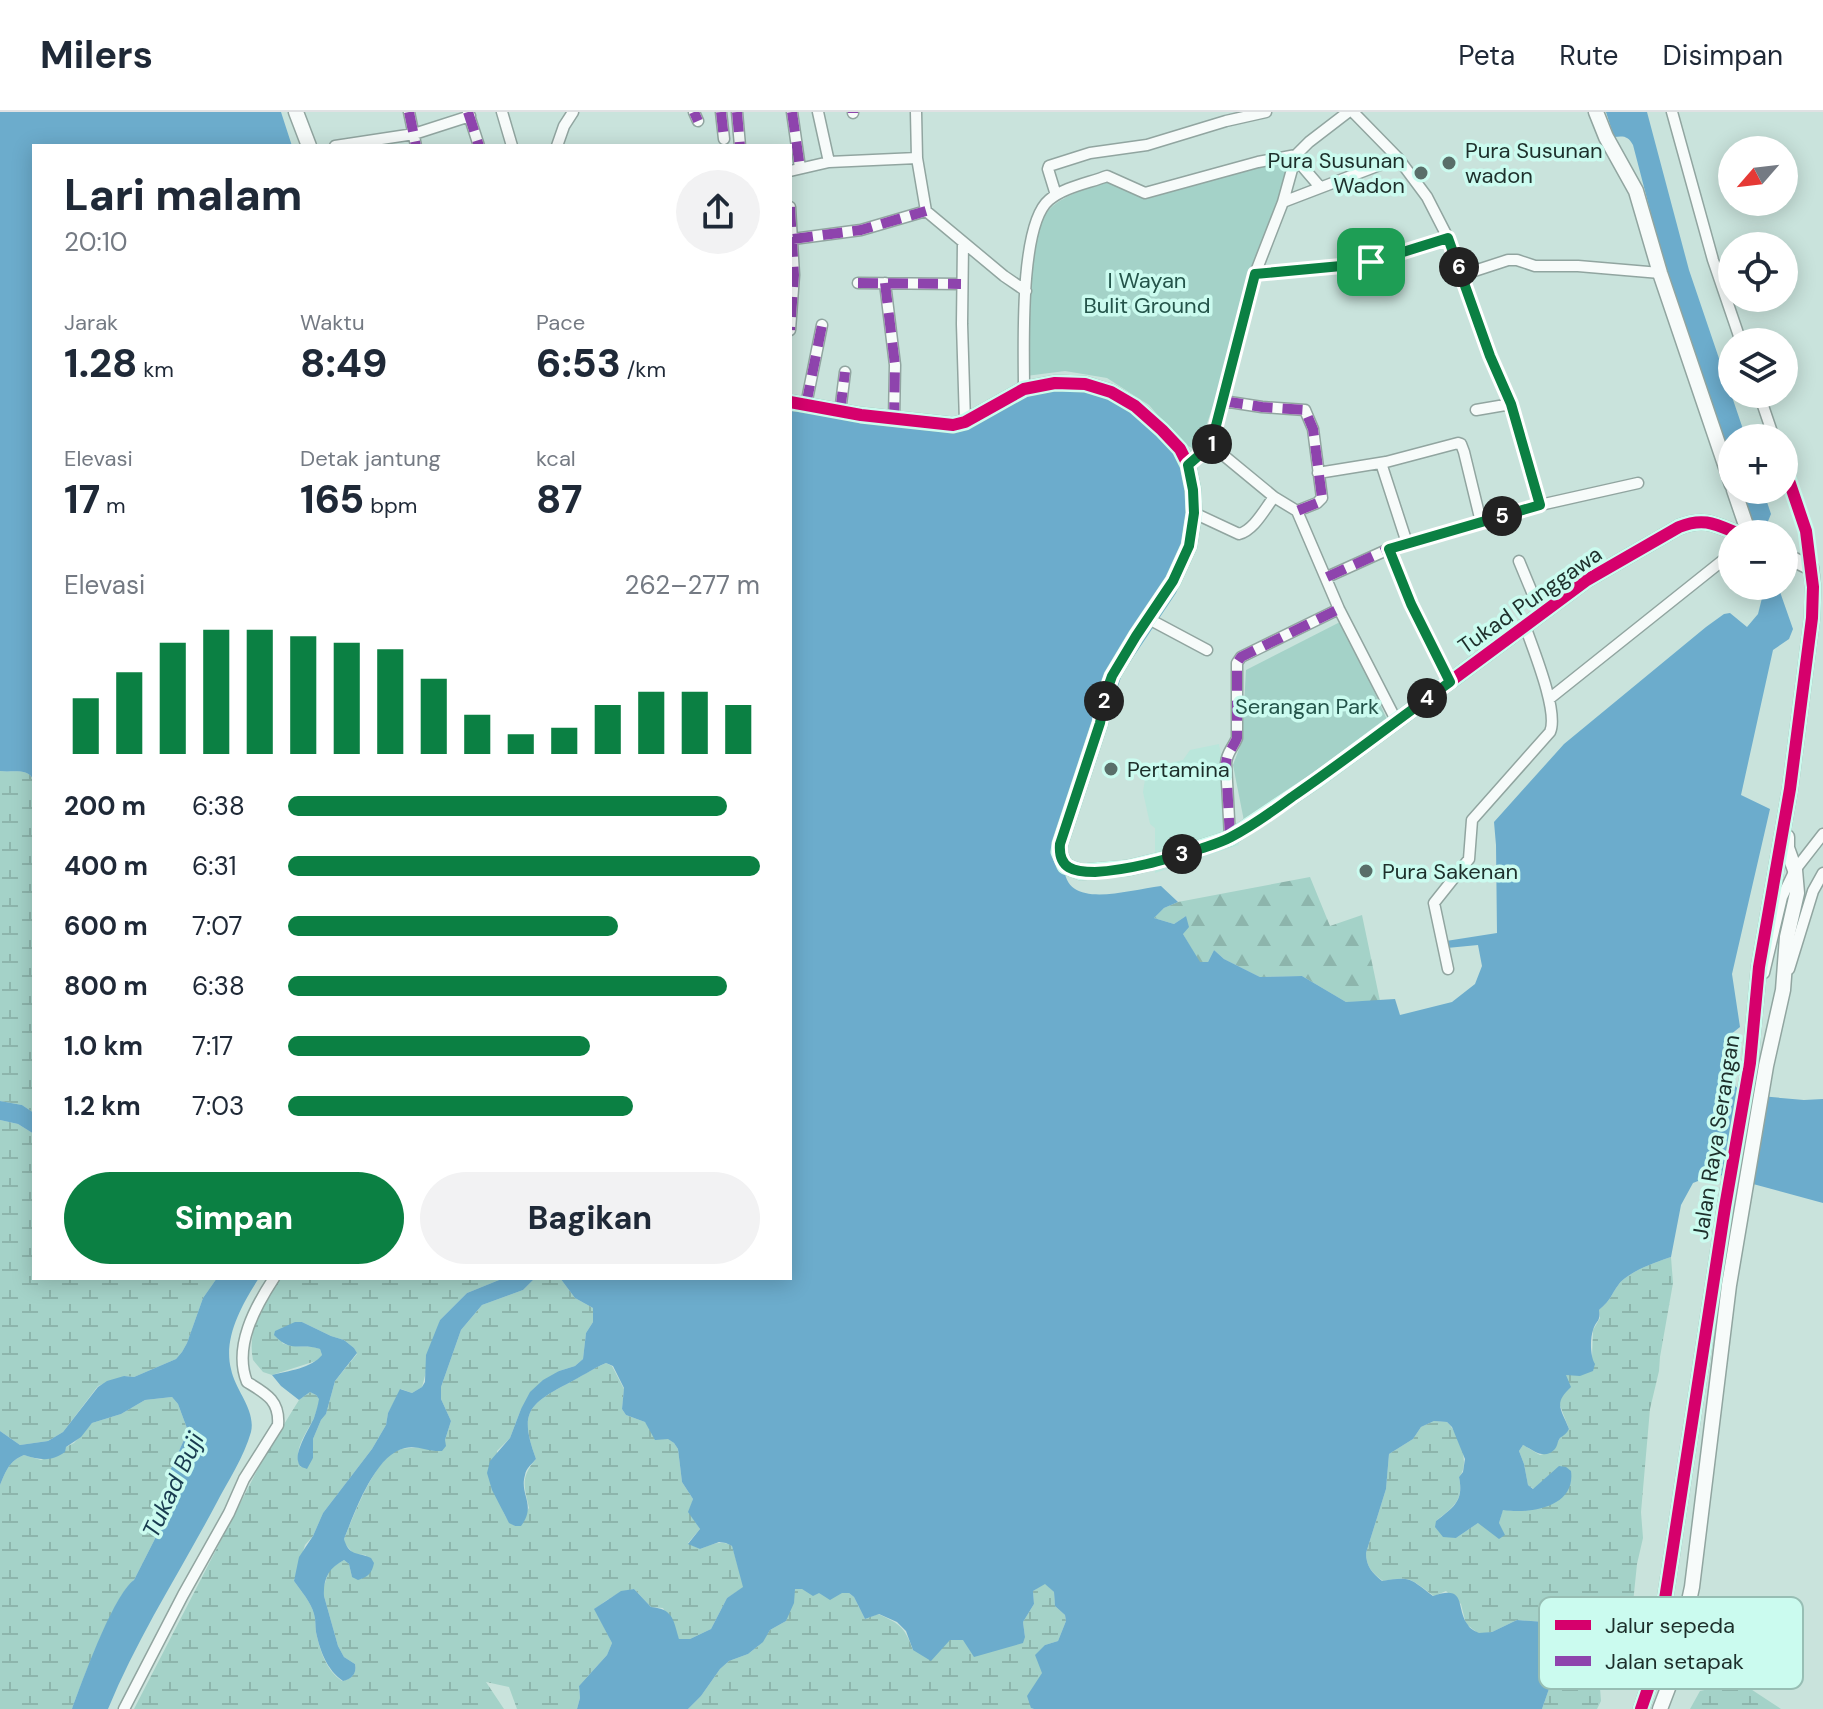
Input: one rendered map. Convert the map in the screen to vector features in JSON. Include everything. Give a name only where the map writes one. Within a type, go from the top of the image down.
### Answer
[{"type":"street","points":[[296,112],[308,144]]},
{"type":"street","points":[[409,112],[416,144]]},
{"type":"street","points":[[502,112],[511,144]]},
{"type":"street","points":[[558,144],[573,112]]},
{"type":"street","points":[[721,112],[724,139]]},
{"type":"street","points":[[737,112],[740,144]]},
{"type":"street","points":[[792,112],[795,170],[829,162],[917,158]]},
{"type":"street","points":[[818,112],[829,162]]},
{"type":"street","points":[[916,112],[917,158],[926,211],[1026,291]]},
{"type":"street","points":[[1056,195],[1048,169],[1061,161],[1090,153],[1147,145],[1266,112]]},
{"type":"street","points":[[1188,465],[1211,445],[1255,274],[1283,202],[1296,155],[1351,112],[1398,158],[1427,197],[1448,238],[1511,404],[1540,505]]},
{"type":"street","points":[[1596,112],[1636,191],[1660,273],[1718,444]]},
{"type":"street","points":[[1672,112],[1713,260],[1736,328]]},
{"type":"street","points":[[348,144],[414,134],[469,114],[478,144]]},
{"type":"street","points":[[1024,389],[1030,248],[1044,205],[1056,195],[1107,176],[1145,193],[1258,162],[1296,155]]},
{"type":"street","points":[[1296,155],[1320,187]]},
{"type":"street","points":[[1283,202],[1398,158]]},
{"type":"street","points":[[793,239],[861,230],[926,211]]},
{"type":"street","points":[[792,228],[792,275]]},
{"type":"street","points":[[1255,274],[1371,262],[1448,238]]},
{"type":"street","points":[[963,243],[961,284],[965,422]]},
{"type":"street","points":[[1462,275],[1508,260],[1535,266],[1578,266],[1660,273]]},
{"type":"street","points":[[858,283],[961,284]]},
{"type":"street","points":[[885,283],[895,365],[894,420]]},
{"type":"street","points":[[806,405],[822,325]]},
{"type":"street","points":[[840,412],[845,372]]},
{"type":"street","name":"Tukad Punggawa","points":[[792,402],[894,420],[949,425],[965,422],[1024,389],[1055,383],[1085,384],[1111,392],[1135,406],[1180,449],[1188,465],[1193,490],[1194,513],[1189,546],[1173,581],[1112,676],[1105,696],[1100,723],[1060,844],[1059,852],[1065,866],[1081,872],[1128,868],[1230,838],[1317,780],[1587,580],[1679,527],[1695,521],[1718,526]]},
{"type":"street","points":[[1223,401],[1305,410],[1313,429],[1322,493],[1320,501],[1297,511]]},
{"type":"street","points":[[1476,410],[1511,404]]},
{"type":"street","points":[[1318,473],[1381,463],[1458,443],[1461,444],[1481,522]]},
{"type":"street","points":[[1211,445],[1274,497],[1297,511],[1339,609],[1396,720]]},
{"type":"street","points":[[1381,463],[1407,543]]},
{"type":"street","points":[[1327,577],[1407,543],[1540,505],[1638,483]]},
{"type":"street","points":[[1194,513],[1243,534],[1274,497]]},
{"type":"street","points":[[1797,504],[1806,531],[1811,568]]},
{"type":"street","points":[[1389,549],[1411,604],[1450,682]]},
{"type":"street","points":[[1519,561],[1541,614]]},
{"type":"street","points":[[1798,562],[1811,568]]},
{"type":"street","points":[[1549,699],[1718,564]]},
{"type":"street","name":"Jalan Raya Serangan","points":[[1665,1597],[1750,1063],[1759,967],[1790,789],[1812,618],[1811,568]]},
{"type":"street","points":[[1230,838],[1226,763],[1227,752],[1237,738],[1237,663],[1241,657],[1339,609]]},
{"type":"street","points":[[1147,618],[1207,650]]},
{"type":"street","points":[[1448,969],[1434,903],[1469,859],[1472,820],[1553,725],[1549,699],[1525,626]]},
{"type":"street","name":"Jalan Raya Serangan","points":[[1690,1597],[1732,1265],[1766,1066],[1783,990],[1787,937],[1797,893],[1795,870],[1787,848],[1790,789]]},
{"type":"street","points":[[1753,1022],[1782,897],[1795,870],[1823,834]]},
{"type":"street","points":[[1783,990],[1813,891],[1823,873]]},
{"type":"street","points":[[1716,1263],[1732,1265]]},
{"type":"street","points":[[124,1709],[229,1513],[244,1479],[278,1425],[279,1415],[274,1403],[260,1389],[247,1382],[243,1363],[251,1319],[273,1280]]},
{"type":"street","name":"Jalan Raya Serangan","points":[[1641,1709],[1648,1689]]},
{"type":"street","name":"Jalan Raya Serangan","points":[[1660,1709],[1668,1689]]},
{"type":"shaded area","points":[[1219,744],[1239,845],[1155,873],[1155,828],[1150,824],[1143,792],[1145,779],[1162,765],[1183,760],[1190,750]]},
{"type":"green space","name":"I Wayan Bulit Ground","points":[[1279,162],[1288,168],[1287,180],[1251,272],[1201,441],[1192,448],[1181,442],[1149,405],[1107,378],[1065,371],[1026,376],[1035,243],[1040,225],[1053,206],[1107,181],[1145,197]]},
{"type":"green space","name":"Serangan Park","points":[[1342,621],[1389,724],[1244,821],[1233,765],[1242,741],[1246,670]]},
{"type":"green space","points":[[0,771],[24,772],[32,778],[32,1112],[22,1105],[0,1101]]},
{"type":"green space","points":[[1310,877],[1330,926],[1362,915],[1380,1001],[1346,1002],[1302,976],[1260,977],[1224,959],[1214,950],[1208,962],[1199,962],[1183,934],[1186,916],[1174,924],[1154,918],[1164,908],[1178,902]]},
{"type":"green space","points":[[0,1120],[18,1124],[32,1133],[32,1280],[216,1280],[203,1298],[187,1343],[176,1359],[134,1377],[125,1376],[98,1386],[63,1432],[48,1441],[20,1445],[0,1431]]},
{"type":"green space","points":[[1671,1257],[1673,1283],[1650,1409],[1641,1512],[1643,1538],[1634,1597],[1539,1597],[1539,1622],[1517,1620],[1492,1632],[1479,1634],[1466,1624],[1461,1604],[1446,1591],[1434,1596],[1410,1580],[1383,1581],[1370,1569],[1366,1553],[1386,1489],[1389,1454],[1413,1439],[1421,1427],[1434,1421],[1447,1422],[1459,1441],[1464,1465],[1459,1477],[1458,1498],[1436,1521],[1456,1538],[1478,1523],[1499,1523],[1503,1509],[1512,1511],[1559,1466],[1534,1489],[1528,1485],[1519,1451],[1523,1445],[1540,1455],[1553,1451],[1569,1429],[1559,1403],[1566,1375],[1592,1358],[1593,1330],[1600,1318],[1599,1310],[1619,1284],[1643,1268]]},
{"type":"green space","points":[[279,1280],[499,1280],[467,1293],[440,1320],[422,1387],[412,1393],[401,1389],[372,1449],[323,1513],[313,1536],[305,1545],[294,1581],[313,1610],[324,1660],[342,1681],[353,1676],[355,1664],[344,1657],[338,1646],[323,1589],[332,1567],[344,1560],[349,1564],[352,1577],[366,1555],[354,1554],[344,1539],[365,1491],[379,1467],[395,1451],[445,1440],[451,1421],[441,1399],[441,1387],[461,1330],[482,1305],[523,1290],[533,1280],[562,1280],[575,1298],[593,1308],[593,1322],[586,1333],[583,1359],[575,1366],[559,1371],[521,1409],[510,1438],[497,1451],[499,1492],[509,1521],[515,1526],[529,1508],[525,1482],[527,1471],[536,1459],[528,1432],[530,1413],[553,1391],[606,1363],[612,1366],[624,1389],[622,1409],[626,1415],[645,1422],[678,1449],[682,1482],[693,1499],[689,1512],[700,1529],[688,1543],[700,1549],[720,1543],[732,1546],[744,1587],[727,1598],[711,1629],[690,1639],[679,1639],[663,1608],[651,1607],[634,1589],[604,1602],[595,1609],[612,1643],[607,1655],[579,1686],[577,1709],[517,1709],[509,1687],[486,1682],[504,1709],[134,1709],[265,1455],[299,1400],[310,1392],[320,1399],[299,1449],[301,1467],[313,1458],[313,1439],[326,1414],[335,1381],[357,1354],[344,1340],[302,1322],[282,1343],[320,1349],[322,1355],[319,1360],[272,1375],[263,1372],[253,1360],[252,1338],[267,1296]]},
{"type":"green space","points":[[172,1397],[178,1404],[188,1431],[169,1473],[169,1507],[134,1580],[108,1620],[72,1709],[0,1709],[0,1485],[6,1471],[11,1463],[24,1455],[41,1460],[74,1443],[92,1423],[121,1414],[145,1400]]},
{"type":"green space","points":[[1045,1583],[1054,1592],[1055,1606],[1065,1615],[1066,1621],[1058,1641],[1045,1645],[1042,1673],[1031,1708],[1034,1709],[688,1709],[720,1669],[729,1661],[748,1654],[770,1630],[786,1621],[795,1589],[849,1593],[865,1619],[878,1614],[892,1621],[907,1636],[913,1650],[950,1640],[1025,1637],[1023,1622],[1034,1604],[1033,1591]]},
{"type":"green space","points":[[1549,1689],[1600,1689],[1601,1701],[1597,1709],[1542,1709]]},
{"type":"green space","points":[[1751,1689],[1781,1709],[1690,1709],[1700,1691]]},
{"type":"water","points":[[0,112],[281,112],[291,144],[32,144],[32,778],[24,772],[0,771]]},
{"type":"water","points":[[1606,112],[1647,112],[1689,270],[1718,355],[1718,408],[1736,408],[1741,424],[1718,424],[1718,434],[1669,283],[1633,145],[1625,137],[1614,137]]},
{"type":"water","points":[[1055,388],[1104,391],[1167,441],[1195,483],[1191,557],[1176,593],[1122,674],[1070,834],[1063,844],[1067,846],[1064,868],[1068,882],[1078,891],[1092,894],[1161,886],[1178,902],[1164,908],[1154,918],[1174,924],[1186,916],[1189,927],[1183,934],[1200,962],[1208,962],[1214,950],[1224,959],[1260,977],[1302,976],[1346,1002],[1395,999],[1400,1015],[1452,1002],[1475,984],[1482,966],[1478,945],[1447,948],[1446,941],[1497,933],[1494,822],[1564,744],[1724,614],[1730,613],[1747,627],[1758,614],[1762,600],[1783,600],[1793,629],[1789,639],[1773,650],[1741,795],[1770,809],[1732,974],[1740,1027],[1730,1035],[1725,1055],[1728,1074],[1736,1087],[1749,1095],[1823,1099],[1823,1203],[1716,1174],[1693,1183],[1681,1205],[1671,1257],[1635,1272],[1619,1284],[1599,1310],[1599,1319],[1593,1330],[1593,1371],[1580,1376],[1566,1375],[1571,1387],[1560,1406],[1569,1429],[1550,1453],[1538,1453],[1523,1445],[1519,1451],[1528,1485],[1533,1489],[1559,1466],[1571,1471],[1571,1483],[1559,1501],[1525,1511],[1503,1510],[1499,1523],[1505,1535],[1499,1539],[1478,1523],[1456,1538],[1443,1537],[1435,1527],[1436,1521],[1459,1498],[1459,1477],[1465,1459],[1452,1427],[1447,1422],[1434,1421],[1421,1427],[1413,1439],[1389,1454],[1386,1489],[1366,1553],[1370,1569],[1382,1581],[1405,1579],[1415,1582],[1433,1596],[1451,1593],[1456,1596],[1464,1619],[1471,1629],[1479,1633],[1492,1632],[1517,1620],[1539,1622],[1539,1689],[1549,1689],[1542,1709],[1034,1709],[1027,1696],[1042,1673],[1035,1655],[1045,1645],[1058,1641],[1066,1621],[1065,1615],[1055,1606],[1054,1592],[1045,1584],[1033,1591],[1034,1604],[1023,1622],[1023,1643],[974,1657],[963,1640],[950,1640],[931,1661],[913,1650],[906,1631],[897,1622],[879,1614],[865,1619],[849,1593],[842,1593],[830,1600],[819,1593],[813,1596],[802,1589],[795,1589],[794,1603],[786,1621],[770,1630],[763,1642],[748,1654],[729,1661],[720,1669],[688,1709],[577,1709],[579,1686],[607,1655],[612,1643],[594,1609],[621,1591],[634,1589],[651,1607],[668,1613],[679,1639],[690,1639],[711,1629],[727,1598],[743,1587],[732,1546],[719,1542],[700,1549],[688,1544],[700,1529],[688,1512],[693,1499],[682,1482],[678,1449],[668,1439],[655,1440],[645,1422],[626,1415],[622,1409],[624,1388],[613,1366],[606,1363],[553,1391],[530,1413],[528,1432],[536,1459],[525,1475],[528,1512],[521,1526],[509,1523],[487,1473],[490,1461],[510,1438],[530,1392],[543,1380],[575,1366],[583,1359],[586,1333],[593,1322],[593,1308],[575,1298],[562,1280],[792,1280],[792,411],[958,431],[1016,396]]},
{"type":"water","points":[[1740,504],[1768,504],[1771,514],[1769,520],[1748,520]]},
{"type":"water","points":[[0,1101],[22,1105],[32,1112],[32,1133],[18,1124],[0,1120]]},
{"type":"water","name":"Tukad Buji","points":[[216,1280],[258,1280],[232,1333],[229,1357],[233,1377],[251,1416],[251,1432],[235,1469],[145,1631],[108,1709],[72,1709],[108,1620],[134,1580],[162,1525],[169,1507],[169,1473],[188,1431],[178,1404],[172,1397],[145,1400],[121,1414],[92,1423],[60,1455],[45,1459],[19,1457],[9,1467],[0,1485],[0,1431],[20,1445],[48,1441],[63,1432],[98,1387],[107,1381],[124,1376],[134,1377],[176,1359],[187,1343],[203,1298]]},
{"type":"water","points":[[499,1280],[533,1280],[523,1290],[482,1305],[461,1330],[441,1387],[441,1399],[451,1421],[442,1451],[414,1447],[394,1453],[384,1461],[367,1486],[344,1539],[352,1551],[371,1558],[374,1563],[372,1569],[367,1576],[358,1580],[352,1577],[349,1564],[344,1560],[334,1566],[325,1584],[324,1596],[338,1646],[344,1657],[355,1664],[353,1676],[343,1681],[325,1660],[313,1610],[294,1581],[299,1557],[323,1513],[372,1449],[386,1425],[388,1413],[400,1389],[412,1393],[422,1387],[426,1355],[440,1320],[467,1293]]},
{"type":"water","points":[[302,1322],[344,1340],[357,1353],[335,1381],[326,1414],[313,1439],[313,1458],[307,1469],[300,1466],[298,1457],[319,1399],[310,1392],[299,1400],[272,1375],[306,1366],[322,1355],[320,1349],[291,1346],[274,1335],[275,1331]]},
{"type":"marked path","points":[[409,112],[416,144]]},
{"type":"marked path","points":[[468,112],[478,144]]},
{"type":"marked path","points":[[694,112],[698,121]]},
{"type":"marked path","points":[[721,112],[724,139]]},
{"type":"marked path","points":[[737,112],[740,144]]},
{"type":"marked path","points":[[792,112],[800,168]]},
{"type":"marked path","points":[[793,239],[861,230],[926,211]]},
{"type":"marked path","points":[[792,241],[792,302]]},
{"type":"marked path","points":[[858,283],[961,284]]},
{"type":"marked path","points":[[885,283],[895,365],[894,420]]},
{"type":"marked path","points":[[806,405],[822,325]]},
{"type":"marked path","points":[[840,412],[845,372]]},
{"type":"marked path","points":[[1223,401],[1305,410],[1313,429],[1322,498],[1297,511]]},
{"type":"marked path","points":[[1327,577],[1389,549],[1540,505]]},
{"type":"marked path","points":[[1389,549],[1411,604],[1450,682]]},
{"type":"marked path","points":[[1230,838],[1226,763],[1237,738],[1237,663],[1241,657],[1339,609]]},
{"type":"cycle path","points":[[792,402],[861,415],[953,425],[965,422],[1024,389],[1055,383],[1085,384],[1111,392],[1135,406],[1180,449],[1188,465],[1193,490],[1194,513],[1189,546],[1173,581],[1112,676],[1105,696],[1100,723],[1060,844],[1059,852],[1065,866],[1081,872],[1128,868],[1230,838],[1317,780],[1587,580],[1679,527],[1696,522],[1718,526]]},
{"type":"cycle path","points":[[1665,1597],[1750,1063],[1759,967],[1790,789],[1812,618],[1813,587],[1806,531],[1797,504]]},
{"type":"cycle path","points":[[1641,1709],[1648,1689]]},
{"type":"place","name":"Pura Susunan wadon","points":[[1449,163]]},
{"type":"place","name":"Pura Susunan Wadon","points":[[1421,173]]},
{"type":"place","name":"Pertamina","points":[[1111,769]]},
{"type":"place","name":"Pura Sakenan","points":[[1366,871]]},
{"type":"route","points":[[1448,238],[1490,356],[1511,404],[1540,505],[1389,549],[1411,604],[1450,682],[1317,780],[1230,838],[1128,868],[1081,872],[1065,866],[1059,852],[1060,844],[1100,723],[1112,676],[1173,581],[1189,546],[1194,513],[1188,465],[1211,445],[1255,274],[1371,262],[1448,238]]}]
